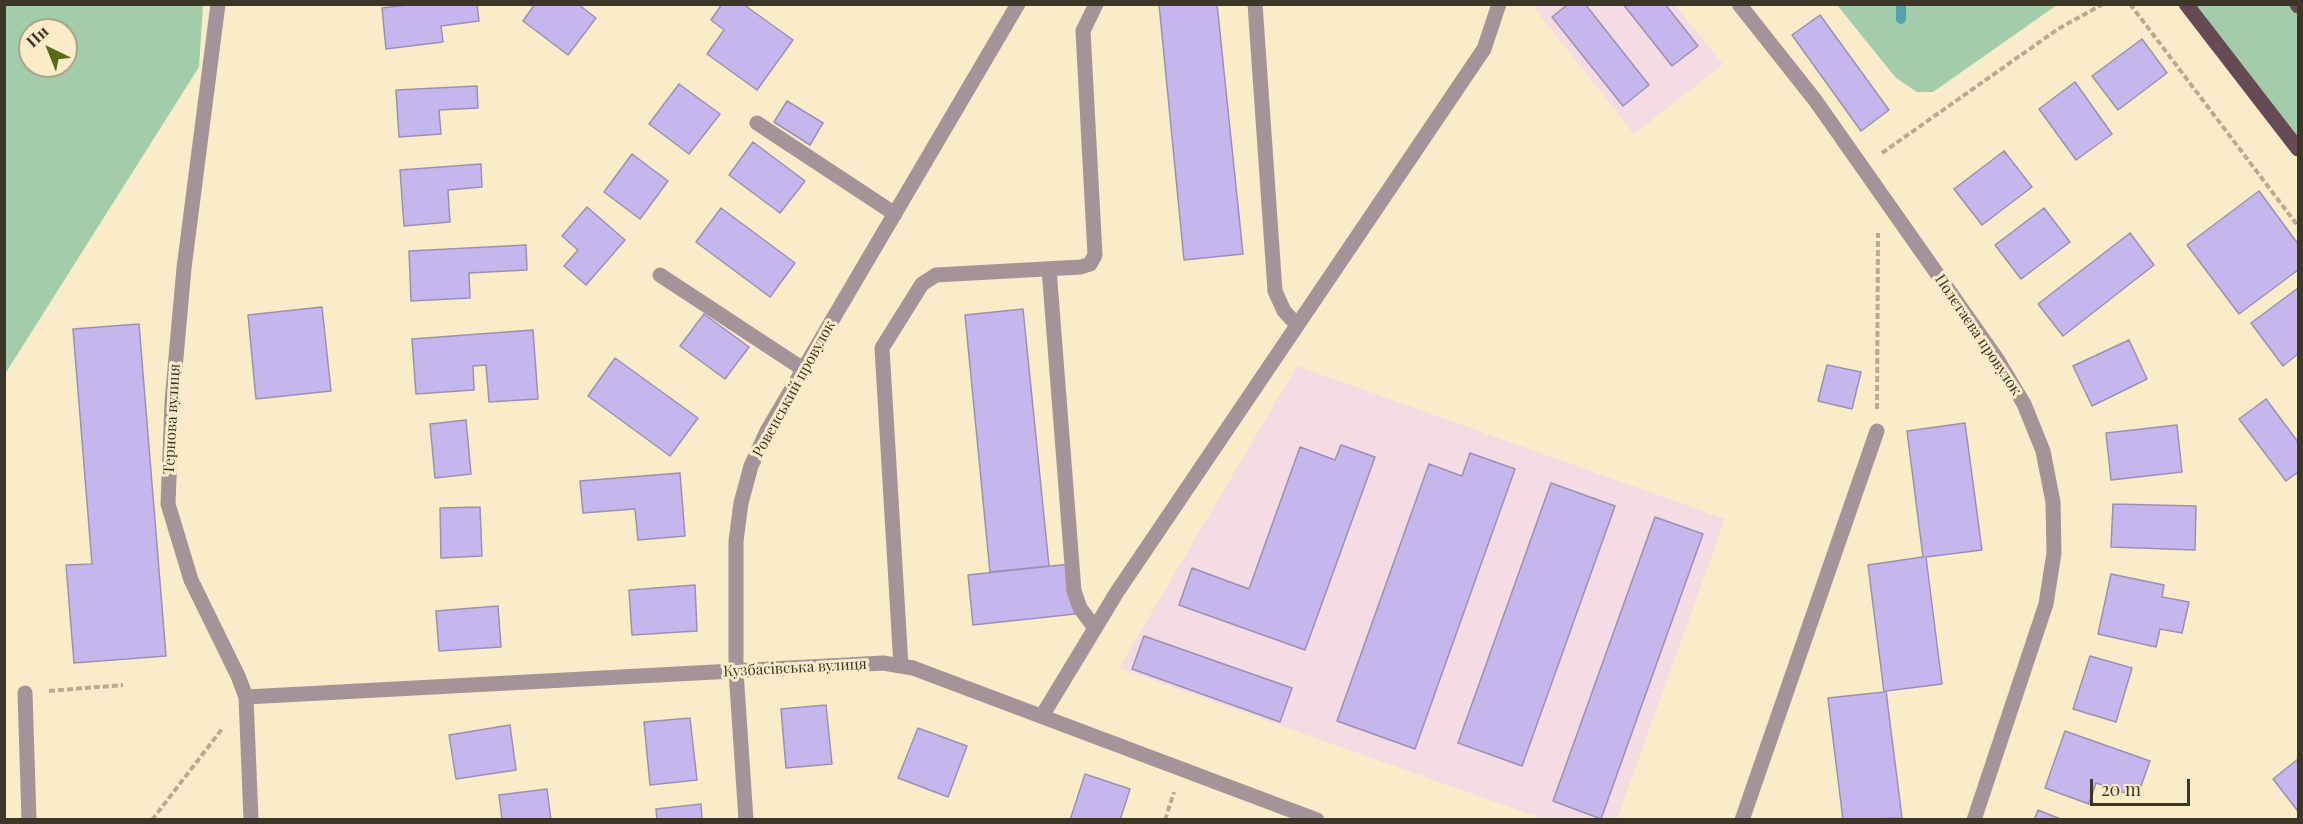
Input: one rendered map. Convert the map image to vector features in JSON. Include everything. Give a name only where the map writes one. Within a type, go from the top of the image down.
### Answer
[{"type":"main road","points":[[2187,4],[2298,148]]},
{"type":"street","name":"Тернова вулиця","points":[[218,4],[184,268],[172,402],[168,504],[190,580],[238,676],[246,697],[251,819]]},
{"type":"street","name":"Ровенський провулок","points":[[746,819],[736,671],[736,541],[741,503],[752,466],[767,431],[1018,4]]},
{"type":"street","points":[[901,666],[882,348],[922,284],[936,275],[1082,267],[1090,264],[1095,255],[1083,30],[1096,4]]},
{"type":"street","points":[[1255,4],[1275,291],[1284,311],[1297,325]]},
{"type":"street","points":[[1042,716],[1095,628],[1484,49],[1499,4]]},
{"type":"street","name":"Полєтаєва провулок","points":[[1739,4],[1815,100],[1997,359],[2024,404],[2043,452],[2053,502],[2054,553],[2046,604],[1974,819]]},
{"type":"street","points":[[757,123],[895,214]]},
{"type":"street","points":[[1049,269],[1074,591],[1080,608],[1095,628]]},
{"type":"street","points":[[660,275],[803,369]]},
{"type":"street","points":[[1742,819],[1877,430]]},
{"type":"street","name":"Кузбасівська вулиця","points":[[246,697],[883,663],[913,668],[1317,819]]},
{"type":"street","points":[[25,693],[29,819]]},
{"type":"path","points":[[1862,167],[2058,28],[2103,4]]},
{"type":"path","points":[[2130,4],[2298,226]]},
{"type":"path","points":[[1877,430],[1879,191]]},
{"type":"path","points":[[25,693],[123,685]]},
{"type":"path","points":[[152,819],[246,697]]},
{"type":"shaded area","points":[[1539,4],[1675,5],[1723,64],[1634,134],[1534,8]]},
{"type":"shaded area","points":[[1297,366],[1725,519],[1617,819],[1543,819],[1119,668]]},
{"type":"green space","points":[[5,4],[203,5],[199,67],[5,374]]},
{"type":"green space","points":[[1837,5],[2057,5],[1933,92],[1917,92],[1896,78]]},
{"type":"green space","points":[[2186,5],[2297,5],[2298,149]]},
{"type":"building","points":[[414,4],[477,4],[479,21],[441,26],[443,42],[386,49],[382,8]]},
{"type":"building","points":[[535,4],[578,4],[596,18],[568,55],[523,21]]},
{"type":"building","points":[[722,4],[743,4],[793,40],[757,90],[707,54],[724,30],[711,20]]},
{"type":"building","points":[[1159,4],[1217,4],[1243,254],[1184,260]]},
{"type":"building","points":[[1568,4],[1585,4],[1649,85],[1623,106],[1552,17]]},
{"type":"building","points":[[1623,4],[1665,4],[1698,46],[1672,66]]},
{"type":"building","points":[[1820,15],[1889,110],[1861,131],[1792,35]]},
{"type":"building","points":[[2142,39],[2167,73],[2118,110],[2092,76]]},
{"type":"building","points":[[2075,82],[2112,134],[2076,160],[2039,109]]},
{"type":"building","points":[[679,84],[720,114],[689,154],[649,124]]},
{"type":"building","points":[[477,86],[478,108],[439,110],[441,134],[399,137],[396,90]]},
{"type":"building","points":[[787,101],[823,123],[810,145],[774,122]]},
{"type":"building","points":[[753,142],[805,181],[780,213],[729,175]]},
{"type":"building","points":[[2004,151],[2032,187],[1982,225],[1954,189]]},
{"type":"building","points":[[632,154],[668,181],[640,219],[604,192]]},
{"type":"building","points":[[481,164],[482,187],[448,190],[450,222],[404,226],[400,170]]},
{"type":"building","points":[[2259,191],[2298,244],[2298,270],[2239,314],[2187,245]]},
{"type":"building","points":[[587,207],[625,240],[586,285],[564,266],[578,250],[562,236]]},
{"type":"building","points":[[721,208],[795,263],[770,297],[696,242]]},
{"type":"building","points":[[2044,208],[2070,242],[2021,279],[1995,245]]},
{"type":"building","points":[[2130,233],[2154,265],[2063,336],[2038,304]]},
{"type":"building","points":[[526,245],[527,270],[469,273],[470,298],[411,301],[409,251]]},
{"type":"building","points":[[2298,288],[2298,354],[2283,366],[2251,323]]},
{"type":"building","points":[[322,307],[331,391],[256,399],[248,315]]},
{"type":"building","points":[[1023,309],[1049,566],[990,572],[965,315]]},
{"type":"building","points":[[704,314],[749,347],[725,379],[680,346]]},
{"type":"building","points":[[139,324],[166,656],[74,663],[66,565],[92,564],[73,329]]},
{"type":"building","points":[[533,330],[538,399],[489,402],[486,365],[473,366],[474,390],[416,394],[412,339]]},
{"type":"building","points":[[2129,340],[2147,379],[2092,406],[2073,366]]},
{"type":"building","points":[[615,358],[698,418],[670,456],[588,396]]},
{"type":"building","points":[[1827,365],[1861,372],[1852,409],[1818,401]]},
{"type":"building","points":[[2266,399],[2298,442],[2298,472],[2286,481],[2239,419]]},
{"type":"building","points":[[466,420],[471,474],[435,478],[430,424]]},
{"type":"building","points":[[1965,423],[1982,550],[1926,557],[1942,684],[1886,691],[1902,818],[1843,820],[1828,698],[1884,692],[1868,565],[1923,557],[1907,431]]},
{"type":"building","points":[[2177,425],[2182,472],[2111,480],[2106,433]]},
{"type":"building","points":[[1341,445],[1375,457],[1305,650],[1179,605],[1192,568],[1249,589],[1300,447],[1335,460]]},
{"type":"building","points":[[1470,453],[1515,469],[1415,749],[1337,721],[1429,464],[1462,476]]},
{"type":"building","points":[[680,473],[685,536],[638,540],[635,509],[583,513],[580,481]]},
{"type":"building","points":[[1551,483],[1615,506],[1522,766],[1458,743]]},
{"type":"building","points":[[2113,504],[2196,506],[2195,550],[2111,547]]},
{"type":"building","points":[[480,507],[482,556],[441,558],[440,508]]},
{"type":"building","points":[[1655,517],[1703,534],[1601,819],[1553,801]]},
{"type":"building","points":[[1070,564],[1075,614],[973,625],[968,575]]},
{"type":"building","points":[[2111,574],[2164,585],[2162,597],[2189,602],[2182,633],[2160,629],[2156,647],[2098,634]]},
{"type":"building","points":[[695,585],[697,631],[632,635],[629,590]]},
{"type":"building","points":[[498,606],[501,647],[439,651],[436,611]]},
{"type":"building","points":[[1144,636],[1292,688],[1280,722],[1132,669]]},
{"type":"building","points":[[2090,656],[2132,668],[2116,722],[2073,709]]},
{"type":"building","points":[[826,705],[832,764],[786,768],[781,709]]},
{"type":"building","points":[[690,718],[697,780],[650,785],[644,722]]},
{"type":"building","points":[[510,725],[516,770],[456,779],[449,735]]},
{"type":"building","points":[[918,728],[967,746],[948,797],[898,778]]},
{"type":"building","points":[[2065,731],[2150,761],[2137,797],[2096,783],[2089,804],[2045,788]]},
{"type":"building","points":[[2298,759],[2298,809],[2297,810],[2273,779]]},
{"type":"building","points":[[1085,774],[1130,789],[1120,820],[1070,820]]},
{"type":"building","points":[[547,789],[551,820],[502,820],[499,795]]},
{"type":"building","points":[[701,804],[702,820],[657,820],[656,809]]},
{"type":"building","points":[[2038,810],[2063,820],[2034,820]]},
{"type":"waterway","points":[[1901,4],[1901,19]]}]
